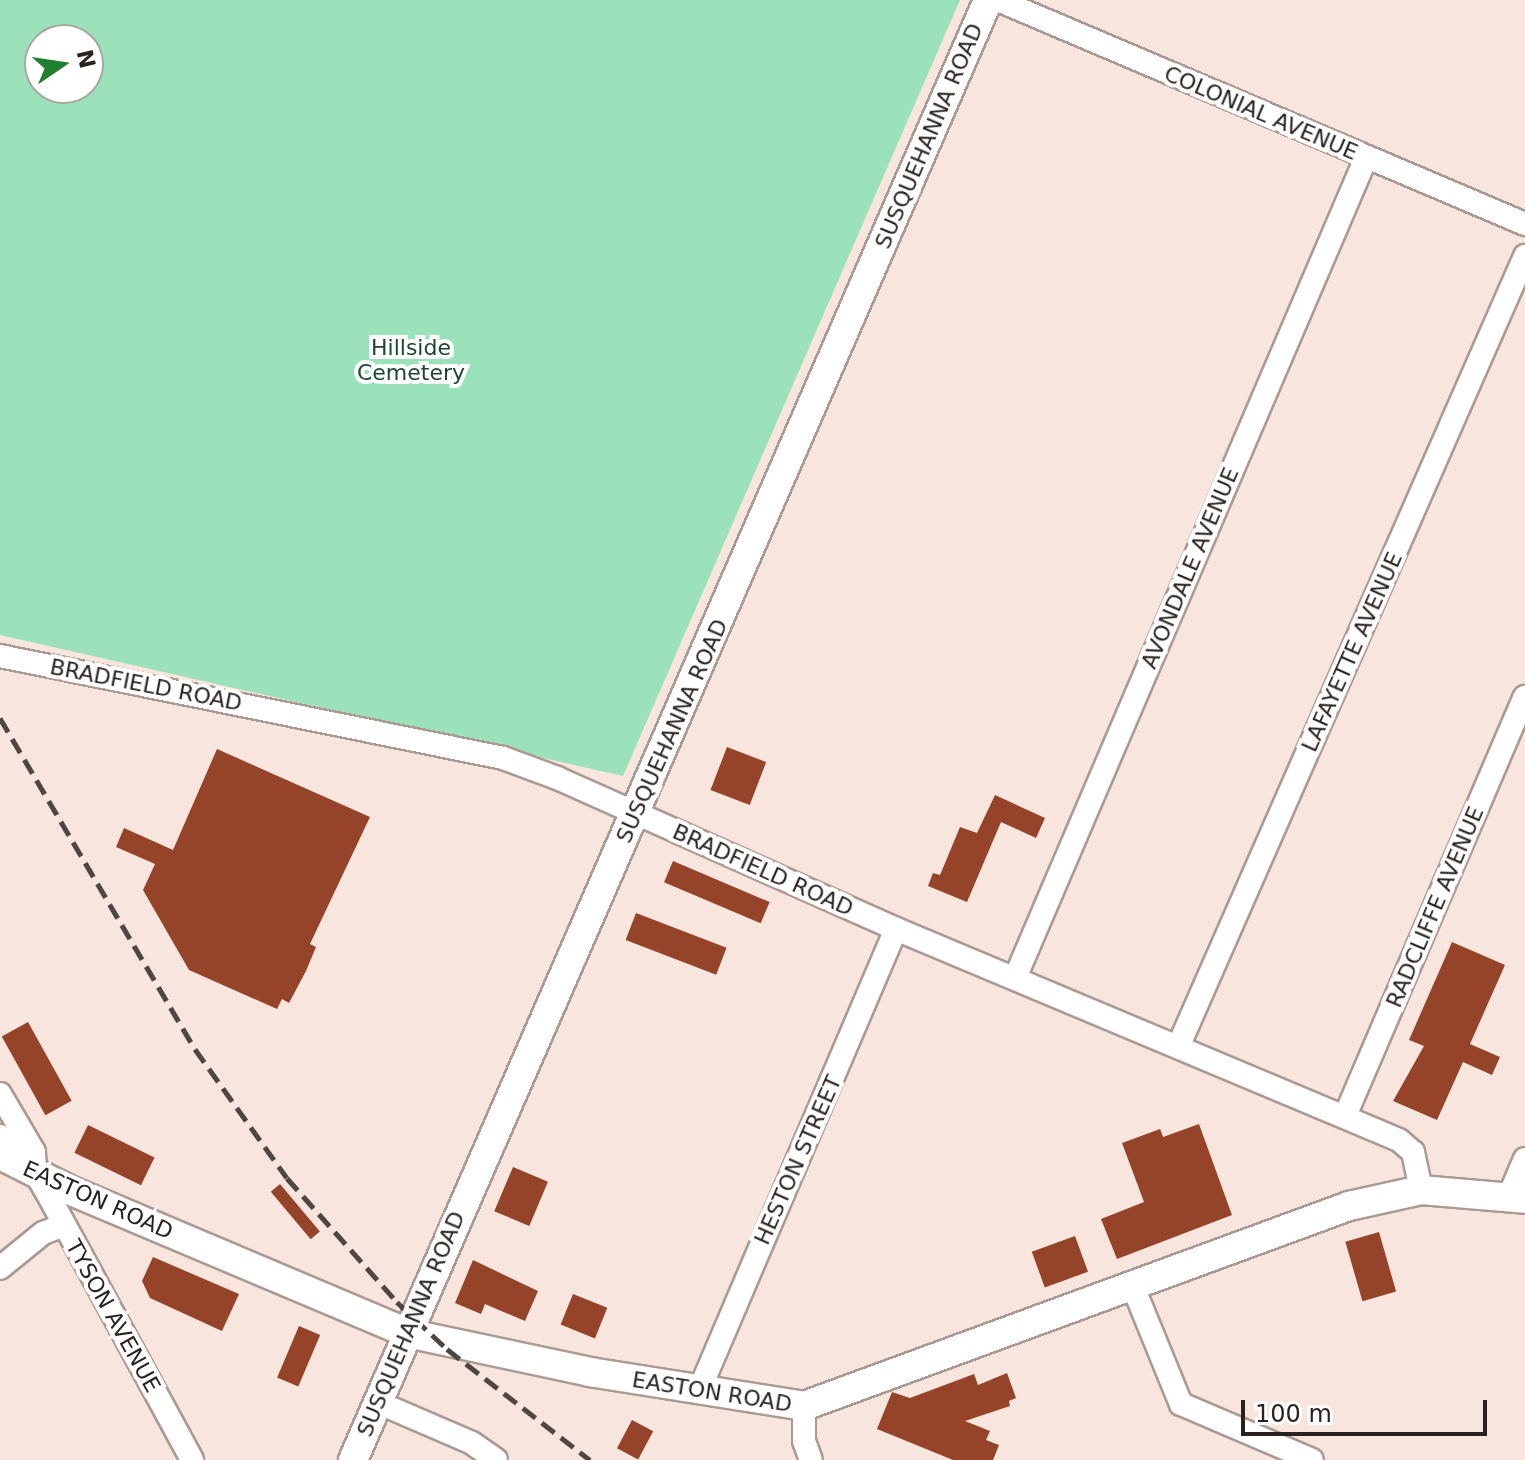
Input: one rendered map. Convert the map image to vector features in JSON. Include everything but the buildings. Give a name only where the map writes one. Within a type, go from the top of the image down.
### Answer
[{"type":"main road","name":"SUSQUEHANNA ROAD","points":[[353,1460],[988,0]]},
{"type":"main road","name":"EASTON ROAD","points":[[0,1155],[407,1333],[473,1351],[699,1391],[804,1406],[1134,1289],[1349,1206],[1421,1190],[1518,1196]]},
{"type":"street","name":"COLONIAL AVENUE","points":[[998,0],[1525,224]]},
{"type":"street","name":"AVONDALE AVENUE","points":[[1015,978],[1366,158]]},
{"type":"street","name":"LAFAYETTE AVENUE","points":[[1178,1047],[1525,256]]},
{"type":"street","name":"BRADFIELD ROAD","points":[[0,656],[503,758],[896,929],[1345,1116],[1413,1152],[1421,1190]]},
{"type":"street","name":"RADCLIFFE AVENUE","points":[[1345,1116],[1525,697]]},
{"type":"street","name":"HESTON STREET","points":[[699,1391],[896,929]]},
{"type":"street","name":"TYSON AVENUE","points":[[0,1094],[34,1152],[35,1172]]},
{"type":"street","name":"TYSON AVENUE","points":[[0,1136],[35,1172],[192,1460]]},
{"type":"street","points":[[1518,1196],[1525,1159]]},
{"type":"street","points":[[0,1268],[43,1233],[64,1225]]},
{"type":"street","points":[[1134,1289],[1181,1404],[1312,1460]]},
{"type":"street","points":[[377,1402],[472,1443],[496,1460]]},
{"type":"street","points":[[804,1406],[804,1441],[811,1460]]},
{"type":"green space","name":"Hillside Cemetery","points":[[0,0],[960,0],[623,776],[0,635]]},
{"type":"railway","points":[[0,718],[195,1049],[287,1178],[397,1302],[447,1349],[590,1460]]}]
